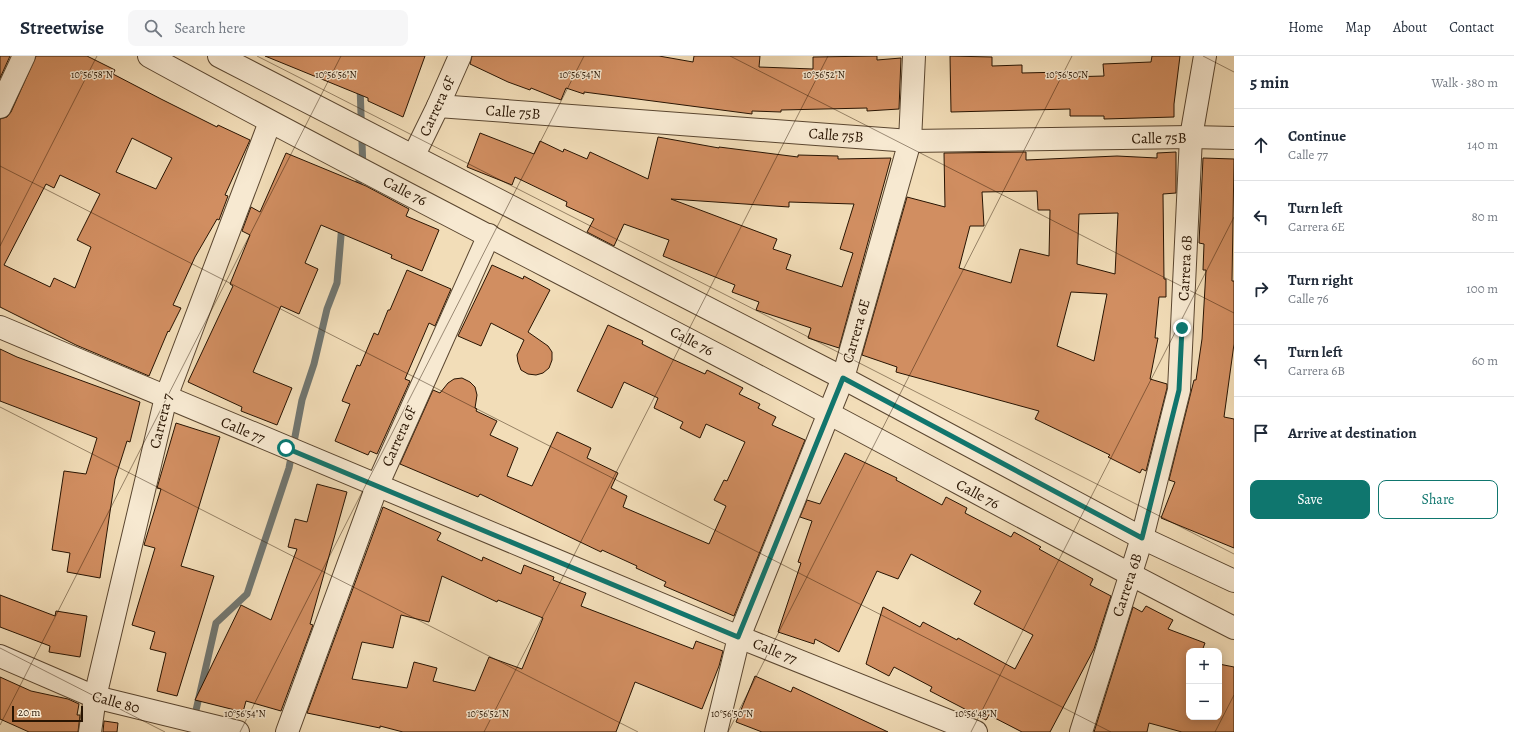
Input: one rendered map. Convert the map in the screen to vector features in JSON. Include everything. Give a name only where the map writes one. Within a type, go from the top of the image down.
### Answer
[{"type":"street","points":[[0,107],[24,56]]},
{"type":"street","name":"Calle 76","points":[[149,56],[270,122],[830,414],[1130,576],[1234,628]]},
{"type":"street","points":[[219,56],[414,155],[843,378],[1142,538],[1234,581]]},
{"type":"street","name":"Carrera 6F","points":[[414,155],[460,56]]},
{"type":"street","name":"Carrera 6E","points":[[716,732],[738,637],[830,414],[843,378],[910,141],[914,56]]},
{"type":"street","name":"Carrera 6B","points":[[1081,732],[1142,538],[1179,390],[1191,137],[1205,56]]},
{"type":"street","name":"Calle 75B","points":[[438,106],[910,141],[1191,137],[1234,138]]},
{"type":"street","name":"Carrera 7","points":[[90,732],[95,697],[166,397],[270,122]]},
{"type":"street","name":"Carrera 6F","points":[[287,732],[377,486],[489,235]]},
{"type":"street","name":"Calle 77","points":[[0,327],[738,637],[976,732]]},
{"type":"street","name":"Calle 80","points":[[0,656],[95,697],[238,732]]},
{"type":"building","points":[[0,56],[10,56],[0,78]]},
{"type":"building","points":[[36,56],[87,56],[115,70],[113,74],[161,99],[217,127],[218,125],[250,140],[225,195],[228,196],[219,220],[217,219],[195,257],[173,305],[181,308],[169,332],[168,331],[149,376],[76,345],[0,307],[0,119],[7,117],[11,112]],"holes":[[[132,138],[172,158],[156,189],[116,172]],[[60,175],[100,194],[77,240],[91,247],[75,288],[54,278],[50,287],[4,265],[46,184],[54,188]]]},
{"type":"building","points":[[265,56],[425,56],[403,117],[368,101],[368,98]]},
{"type":"building","points":[[472,56],[659,56],[693,62],[694,56],[760,56],[759,67],[813,69],[813,57],[877,56],[877,60],[901,58],[899,109],[867,111],[867,108],[781,110],[781,112],[752,111],[752,114],[584,92],[584,94],[566,88],[561,100],[531,88],[530,90],[508,82],[470,64]]},
{"type":"building","points":[[950,56],[992,57],[992,66],[1022,65],[1022,73],[1066,72],[1066,77],[1104,76],[1103,64],[1151,62],[1152,56],[1180,56],[1174,104],[1174,117],[1104,119],[1104,116],[1070,116],[1070,109],[951,112]]},
{"type":"building","points":[[480,133],[534,154],[540,141],[563,152],[564,149],[587,159],[590,152],[648,179],[658,137],[719,148],[798,157],[798,155],[838,156],[838,159],[891,158],[839,348],[808,338],[811,328],[756,310],[759,302],[732,292],[735,285],[663,256],[669,240],[624,224],[614,246],[587,232],[594,219],[566,206],[567,202],[515,177],[512,185],[467,167]],"holes":[[[671,199],[789,207],[789,202],[854,204],[840,249],[853,253],[842,287],[786,269],[791,255],[773,249],[777,239]]]},
{"type":"building","points":[[1026,152],[1026,160],[1117,156],[1157,158],[1157,153],[1176,152],[1176,193],[1163,194],[1164,279],[1166,279],[1166,297],[1159,297],[1155,338],[1158,338],[1150,379],[1167,384],[1167,388],[1146,471],[1142,469],[1140,473],[1108,457],[1110,455],[1035,419],[1039,411],[896,372],[897,367],[862,355],[907,197],[945,207],[944,153]],"holes":[[[1037,191],[1038,210],[1050,210],[1049,256],[1020,249],[1011,283],[959,268],[970,226],[984,226],[982,192]],[[1118,213],[1115,274],[1077,264],[1079,214]],[[1071,292],[1107,294],[1094,361],[1057,346]]]},
{"type":"building","points":[[286,153],[366,186],[409,209],[406,216],[439,230],[422,271],[391,258],[392,255],[321,225],[305,263],[318,269],[299,314],[281,306],[253,372],[292,388],[277,425],[241,411],[242,407],[188,382],[233,286],[230,284],[250,235],[242,231],[251,207],[260,212]]},
{"type":"building","points":[[1203,158],[1234,159],[1232,281],[1234,281],[1234,344],[1224,417],[1234,419],[1234,548],[1161,518],[1175,482],[1169,480],[1194,380],[1196,380],[1202,339],[1206,270],[1203,270],[1204,244],[1199,243]]},
{"type":"building","points":[[492,265],[523,279],[524,276],[550,290],[528,332],[548,346],[552,352],[552,360],[549,368],[543,373],[536,375],[528,374],[521,370],[517,355],[524,340],[491,323],[481,346],[458,336]]},
{"type":"building","points":[[407,270],[451,289],[435,326],[429,323],[405,379],[410,381],[377,454],[370,451],[368,455],[335,441],[350,404],[342,401],[357,365],[360,366],[374,333],[378,335]]},
{"type":"building","points":[[608,325],[643,341],[642,344],[672,359],[705,374],[707,370],[743,388],[739,394],[760,404],[758,408],[776,417],[772,425],[805,440],[734,616],[664,586],[666,582],[636,568],[637,566],[602,550],[601,552],[480,494],[478,497],[400,464],[433,390],[440,393],[448,383],[454,379],[462,378],[470,382],[475,387],[477,395],[476,411],[497,421],[490,435],[518,448],[507,476],[532,486],[557,432],[591,448],[587,458],[618,473],[611,488],[627,496],[623,507],[709,544],[726,506],[714,500],[724,480],[727,481],[745,442],[706,424],[700,438],[680,428],[683,422],[654,408],[658,398],[624,382],[612,408],[577,391]]},
{"type":"building","points":[[0,349],[17,357],[140,402],[130,442],[127,441],[115,479],[100,578],[67,572],[70,553],[52,550],[64,471],[86,474],[97,438],[0,401]]},
{"type":"building","points":[[176,423],[220,437],[181,566],[214,576],[177,696],[157,691],[166,653],[150,649],[155,632],[132,625],[155,548],[144,545],[161,489],[157,488]]},
{"type":"building","points":[[845,453],[897,478],[896,480],[942,505],[946,497],[967,508],[965,513],[1011,537],[1014,532],[1041,547],[1039,549],[1093,579],[1090,585],[1111,596],[1094,649],[1050,732],[1022,732],[989,715],[986,720],[930,691],[932,687],[894,667],[889,676],[866,664],[883,607],[920,627],[923,622],[957,640],[958,638],[1015,669],[1033,635],[974,604],[981,591],[911,554],[898,579],[877,571],[839,652],[815,639],[814,644],[778,632],[801,563],[798,562],[812,521],[800,517],[807,500],[820,504]]},
{"type":"building","points":[[317,484],[347,492],[310,624],[313,625],[281,711],[246,701],[243,712],[195,700],[241,605],[271,620],[297,549],[288,547],[295,519],[307,522]]},
{"type":"building","points":[[383,507],[441,533],[437,540],[482,561],[483,557],[521,574],[524,565],[554,577],[553,580],[586,593],[581,606],[693,649],[696,641],[723,651],[719,666],[702,709],[635,682],[616,732],[403,732],[380,726],[380,728],[307,713]],"holes":[[[442,576],[497,602],[498,600],[543,618],[522,669],[489,657],[475,691],[433,681],[437,668],[414,662],[407,688],[352,679],[362,642],[393,648],[401,615],[429,622]]]},
{"type":"building","points":[[0,595],[55,616],[56,611],[87,616],[80,657],[49,652],[50,646],[0,627]]},
{"type":"building","points":[[1146,606],[1173,620],[1168,629],[1205,643],[1203,648],[1186,648],[1186,720],[1222,720],[1222,665],[1234,667],[1234,732],[1182,732],[1149,723],[1147,732],[1094,732],[1133,607],[1142,612]]},
{"type":"building","points":[[755,676],[791,692],[793,687],[888,732],[762,732],[736,722]]},
{"type":"building","points":[[0,677],[31,691],[68,699],[79,704],[77,715],[80,715],[78,732],[29,732],[0,719]]},
{"type":"building","points":[[104,721],[118,723],[117,732],[103,732]]},
{"type":"waterway","points":[[356,190],[363,170],[360,86]]},
{"type":"waterway","points":[[191,732],[216,623],[247,594],[289,468],[302,400],[314,364],[327,309],[337,283],[342,224]]},
{"type":"route","points":[[286,448],[738,637],[830,414],[843,378],[1142,538],[1179,390],[1182,328]]}]
